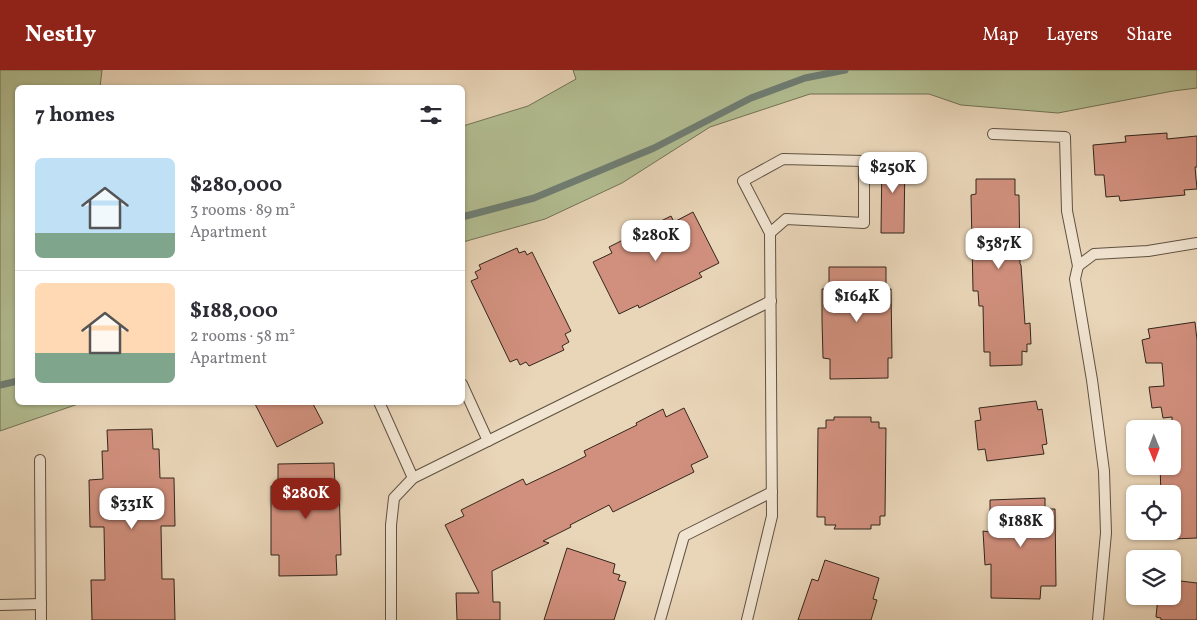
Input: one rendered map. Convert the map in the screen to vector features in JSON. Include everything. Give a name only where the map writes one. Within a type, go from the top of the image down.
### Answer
[{"type":"lane","points":[[993,134],[1065,137],[1067,212],[1078,266],[1075,279],[1092,380],[1104,471],[1106,533],[1098,620]]},
{"type":"lane","points":[[747,620],[772,516],[771,301],[770,233],[743,180],[783,159],[864,161],[864,222],[786,219],[770,233]]},
{"type":"lane","points":[[1078,266],[1094,254],[1148,251],[1197,243]]},
{"type":"lane","points":[[391,620],[391,525],[394,498],[413,478],[771,301]]},
{"type":"lane","points":[[465,391],[488,441]]},
{"type":"lane","points":[[380,405],[413,478]]},
{"type":"lane","points":[[40,460],[41,620]]},
{"type":"lane","points":[[660,620],[684,536],[772,492]]},
{"type":"lane","points":[[0,605],[41,604]]},
{"type":"green space","points":[[0,70],[102,70],[100,85],[15,85],[15,405],[75,405],[0,431]]},
{"type":"green space","points":[[573,70],[1197,70],[1197,88],[1058,113],[961,105],[929,94],[810,94],[710,127],[622,183],[545,219],[465,241],[465,125],[528,106],[576,79]]},
{"type":"building","points":[[1167,133],[1167,139],[1197,136],[1197,167],[1195,167],[1197,189],[1184,190],[1185,195],[1120,201],[1119,196],[1106,197],[1104,175],[1095,175],[1093,145],[1126,142],[1125,136]]},
{"type":"building","points":[[882,154],[905,154],[904,233],[881,233]]},
{"type":"building","points":[[976,179],[1015,179],[1015,195],[1019,195],[1020,264],[1025,324],[1030,323],[1031,344],[1027,344],[1027,352],[1022,351],[1022,365],[990,366],[990,352],[984,352],[983,306],[979,306],[978,291],[973,291],[971,195],[976,194]]},
{"type":"building","points":[[693,212],[719,263],[699,273],[702,277],[639,308],[638,305],[619,314],[593,262],[612,253],[609,247],[671,216],[674,222]]},
{"type":"building","points":[[517,248],[519,253],[525,251],[527,255],[532,252],[571,331],[565,334],[569,342],[562,346],[564,350],[529,366],[526,362],[520,365],[517,359],[510,362],[471,281],[478,278],[475,272],[481,269],[479,265]]},
{"type":"building","points":[[829,267],[886,267],[886,289],[891,289],[892,358],[888,358],[888,378],[830,379],[830,359],[823,358],[822,320],[822,289],[829,289]]},
{"type":"building","points":[[1195,322],[1197,340],[1197,538],[1181,539],[1181,485],[1161,485],[1160,475],[1181,475],[1181,420],[1172,420],[1172,417],[1163,418],[1161,407],[1152,408],[1149,387],[1164,386],[1162,363],[1146,363],[1142,340],[1150,338],[1148,329]]},
{"type":"building","points":[[1036,401],[1038,410],[1042,409],[1047,444],[1042,445],[1044,454],[987,461],[985,449],[978,450],[975,421],[981,420],[979,408]]},
{"type":"building","points":[[256,405],[314,405],[323,423],[277,447]]},
{"type":"building","points":[[684,408],[708,457],[691,465],[694,472],[613,512],[609,505],[543,541],[549,543],[492,571],[493,602],[500,602],[500,620],[457,620],[456,593],[479,593],[445,525],[464,516],[461,510],[523,479],[526,485],[586,456],[584,451],[637,425],[636,423],[663,409],[666,417]]},
{"type":"building","points":[[834,417],[871,417],[871,422],[879,422],[879,428],[886,428],[885,516],[880,516],[880,525],[871,525],[871,529],[834,529],[836,525],[825,525],[825,517],[817,517],[818,428],[826,428],[826,420],[834,420]]},
{"type":"building","points":[[152,429],[153,449],[159,449],[160,478],[174,478],[175,526],[161,526],[162,579],[174,579],[175,620],[92,620],[91,580],[105,580],[104,527],[90,527],[89,480],[103,479],[102,451],[108,451],[107,430]]},
{"type":"building","points":[[334,463],[335,485],[339,485],[341,555],[336,555],[337,575],[279,576],[279,555],[271,555],[271,486],[278,486],[278,464]]},
{"type":"building","points":[[1045,498],[1045,509],[1055,509],[1056,586],[1041,586],[1040,599],[991,598],[991,564],[985,565],[983,531],[990,532],[990,500]]},
{"type":"building","points":[[567,548],[615,564],[613,573],[620,575],[618,580],[626,582],[614,620],[544,620]]},
{"type":"building","points":[[825,560],[879,578],[873,599],[877,600],[871,620],[798,620],[812,579],[818,581]]},
{"type":"building","points":[[1181,581],[1197,583],[1197,620],[1161,620],[1161,618],[1156,617],[1157,605],[1181,605]]},
{"type":"waterway","points":[[465,216],[534,198],[654,148],[751,98],[805,78],[845,70]]},
{"type":"waterway","points":[[0,385],[15,382]]}]
